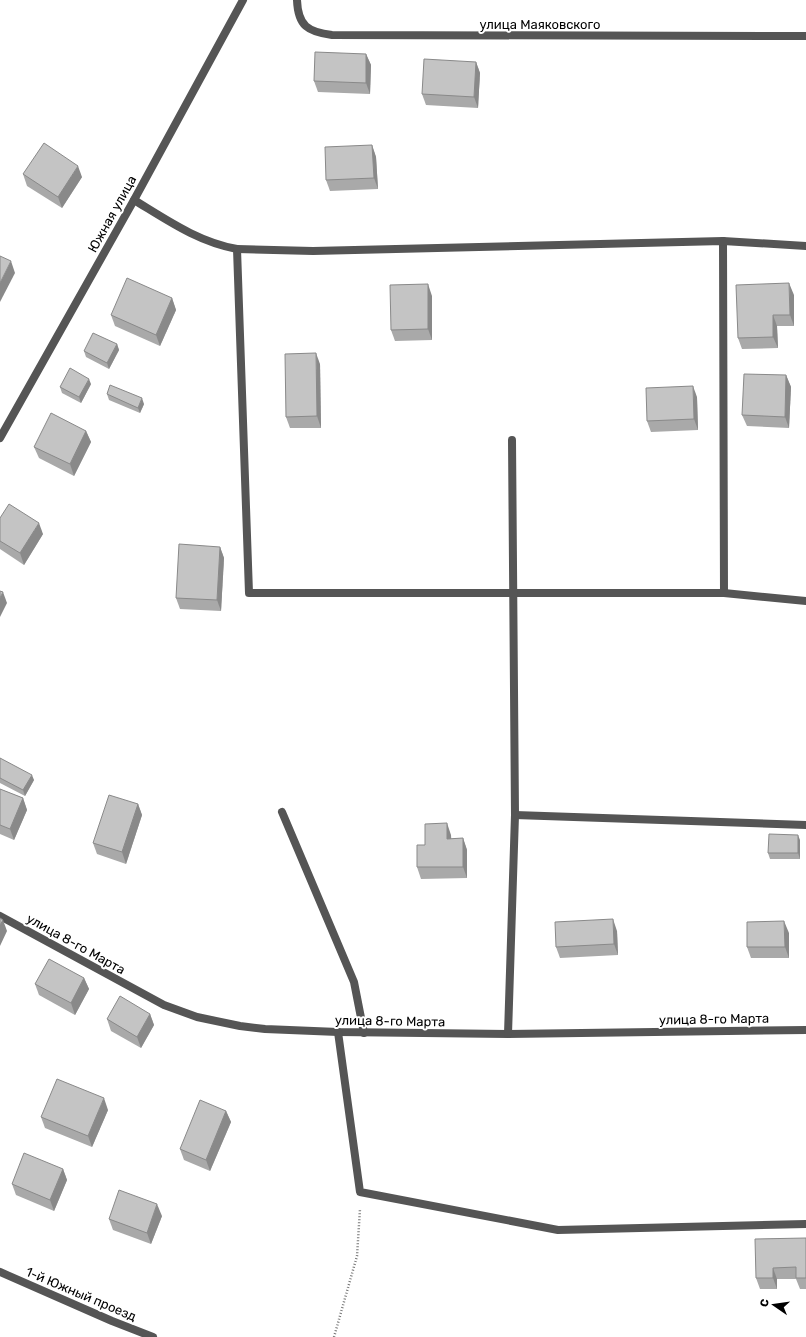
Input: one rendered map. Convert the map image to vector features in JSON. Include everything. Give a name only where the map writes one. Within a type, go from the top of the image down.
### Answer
[{"type":"street","name":"Южная улица","points":[[0,438],[134,200],[243,0]]},
{"type":"street","name":"улица Маяковского","points":[[296,0],[301,22],[306,28],[321,34],[332,35],[806,36]]},
{"type":"street","points":[[134,200],[204,240],[237,249],[313,251],[723,242],[806,246]]},
{"type":"street","points":[[723,242],[724,593]]},
{"type":"street","points":[[237,249],[249,593],[724,593],[806,601]]},
{"type":"street","points":[[508,1034],[514,815],[512,440]]},
{"type":"street","points":[[282,812],[354,982],[364,1032]]},
{"type":"street","points":[[514,815],[806,825]]},
{"type":"street","name":"улица 8-го Марта","points":[[0,916],[147,996],[180,1011],[217,1022],[240,1026],[291,1031],[508,1034],[806,1030]]},
{"type":"street","points":[[338,1032],[360,1192],[558,1230],[806,1224]]},
{"type":"street","name":"1-й Южный проезд","points":[[0,1272],[112,1321],[153,1337]]},
{"type":"path","points":[[334,1337],[357,1256],[360,1192]]},
{"type":"building","points":[[315,52],[366,54],[366,83],[314,81]]},
{"type":"building","points":[[424,59],[476,62],[474,97],[422,94]]},
{"type":"building","points":[[44,143],[78,166],[58,197],[23,174]]},
{"type":"building","points":[[372,145],[374,178],[326,180],[325,147]]},
{"type":"building","points":[[0,256],[11,261],[0,283]]},
{"type":"building","points":[[127,278],[172,298],[156,335],[111,315]]},
{"type":"building","points":[[789,283],[790,315],[773,315],[773,337],[738,338],[736,285]]},
{"type":"building","points":[[428,284],[428,329],[391,330],[390,285]]},
{"type":"building","points":[[93,333],[117,344],[107,363],[84,351]]},
{"type":"building","points":[[316,353],[317,416],[286,417],[285,354]]},
{"type":"building","points":[[70,368],[89,379],[79,397],[60,387]]},
{"type":"building","points":[[744,374],[786,375],[785,417],[742,415]]},
{"type":"building","points":[[110,385],[142,398],[138,408],[107,394]]},
{"type":"building","points":[[693,386],[694,419],[647,421],[646,388]]},
{"type":"building","points":[[51,413],[86,431],[70,464],[34,447]]},
{"type":"building","points":[[9,504],[39,523],[20,553],[0,541],[0,518]]},
{"type":"building","points":[[179,544],[220,547],[217,600],[176,598]]},
{"type":"building","points":[[0,591],[3,592],[0,598]]},
{"type":"building","points":[[0,758],[32,775],[23,790],[0,778]]},
{"type":"building","points":[[0,789],[23,798],[10,829],[0,825]]},
{"type":"building","points":[[109,795],[138,804],[122,852],[93,843]]},
{"type":"building","points":[[447,823],[447,839],[463,838],[463,867],[417,867],[417,845],[425,845],[425,824]]},
{"type":"building","points":[[769,834],[798,835],[798,853],[768,853]]},
{"type":"building","points":[[0,918],[3,920],[0,925]]},
{"type":"building","points":[[613,919],[614,944],[556,947],[555,922]]},
{"type":"building","points":[[784,921],[785,947],[747,947],[747,922]]},
{"type":"building","points":[[49,959],[84,978],[71,1003],[35,984]]},
{"type":"building","points":[[120,996],[150,1014],[137,1037],[107,1019]]},
{"type":"building","points":[[57,1079],[104,1098],[88,1136],[41,1117]]},
{"type":"building","points":[[200,1100],[226,1111],[206,1160],[180,1149]]},
{"type":"building","points":[[24,1153],[63,1169],[50,1200],[12,1184]]},
{"type":"building","points":[[119,1190],[157,1204],[147,1233],[109,1219]]},
{"type":"building","points":[[806,1238],[806,1278],[796,1278],[796,1267],[773,1268],[773,1278],[756,1278],[755,1239]]}]
